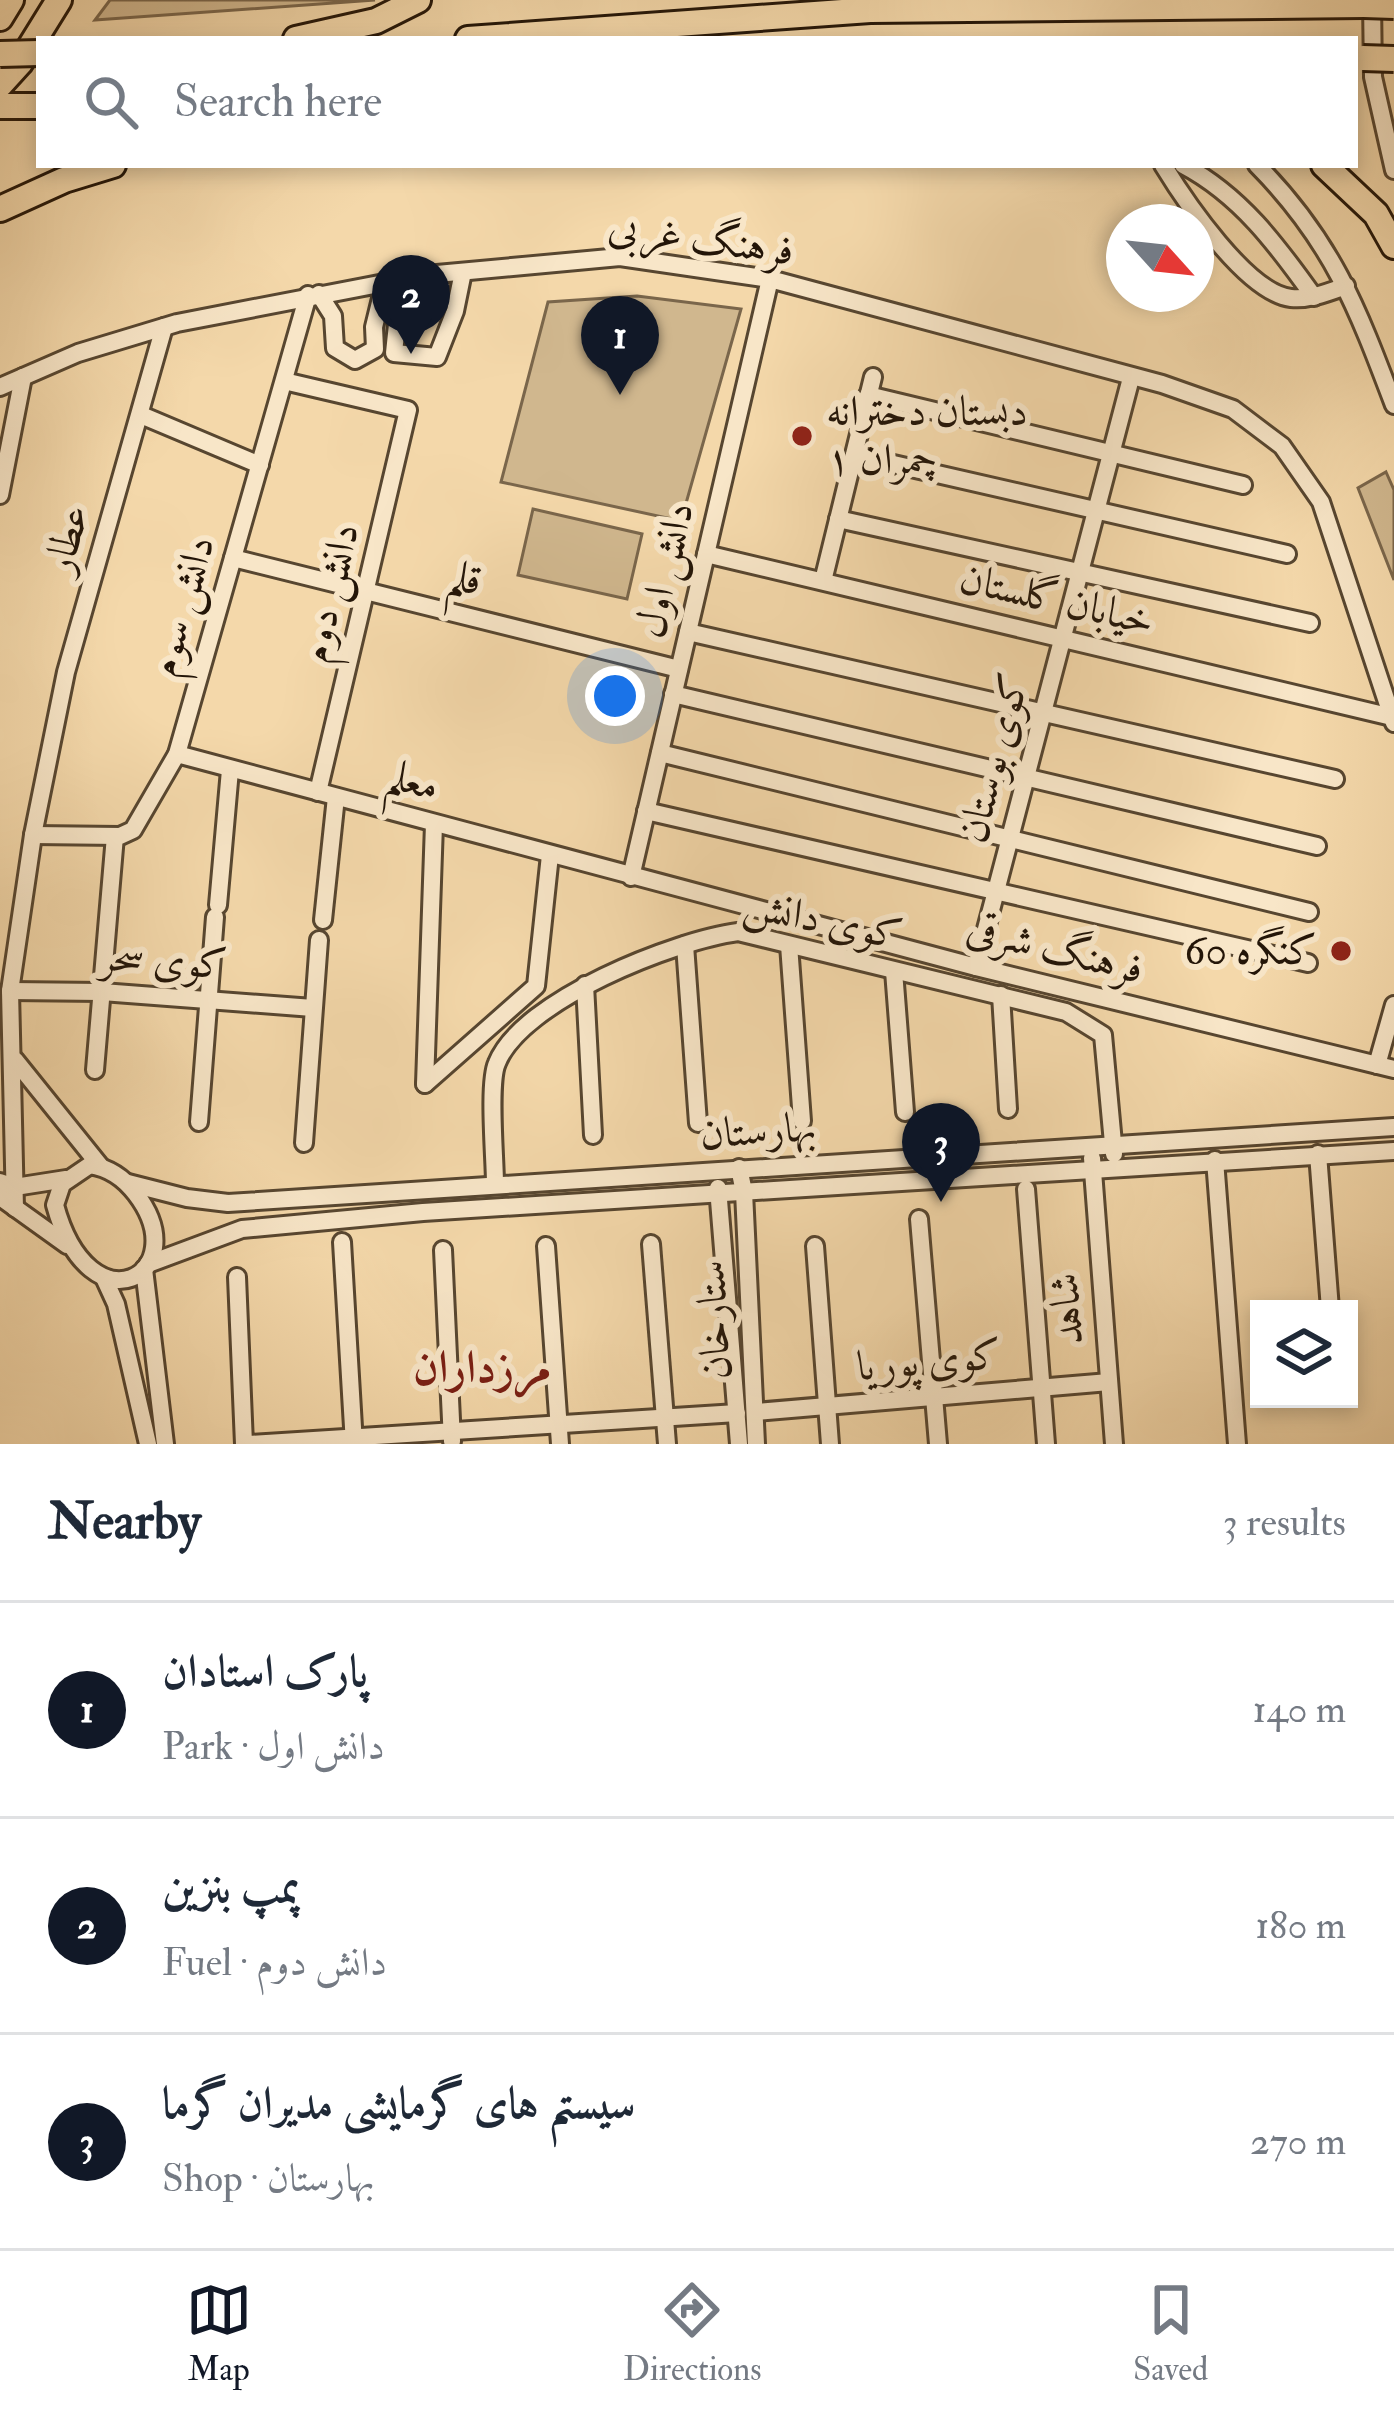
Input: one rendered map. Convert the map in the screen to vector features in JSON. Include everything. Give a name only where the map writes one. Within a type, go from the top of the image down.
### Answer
[{"type":"highway","points":[[0,18],[11,0]]},
{"type":"highway","points":[[0,85],[59,0]]},
{"type":"highway","points":[[46,36],[80,0]]},
{"type":"highway","points":[[309,36],[376,21],[418,0]]},
{"type":"highway","points":[[787,0],[870,10]]},
{"type":"highway","points":[[510,36],[870,10],[1394,6]]},
{"type":"highway","points":[[20,57],[0,103],[36,106]]},
{"type":"highway","points":[[1359,58],[1394,59]]},
{"type":"highway","points":[[0,209],[103,168]]},
{"type":"highway","points":[[1327,168],[1376,214],[1394,246]]},
{"type":"street","points":[[1368,3],[1373,77],[1394,170]]},
{"type":"street","points":[[1165,168],[1252,277],[1289,298],[1314,297],[1346,286]]},
{"type":"street","points":[[1188,168],[1227,192],[1249,213],[1314,297]]},
{"type":"street","points":[[1260,168],[1322,241],[1346,286],[1394,405]]},
{"type":"street","name":"فرهنگ غربی","points":[[0,387],[78,353],[164,326],[385,282],[620,257],[770,279],[1233,409],[1282,446],[1321,502],[1393,720]]},
{"type":"street","points":[[385,282],[399,304],[394,353],[437,357],[463,272]]},
{"type":"street","name":"دانش اول","points":[[631,877],[770,279]]},
{"type":"street","points":[[313,294],[333,316],[335,348],[355,360],[375,349],[374,327],[385,282]]},
{"type":"street","name":"دانش سوم","points":[[115,836],[133,830],[177,754],[313,294]]},
{"type":"street","name":"عطار","points":[[8,1193],[14,1058],[10,991],[33,835],[66,671],[164,326]]},
{"type":"street","points":[[0,495],[23,377]]},
{"type":"street","name":"کوی بوستان","points":[[976,967],[1131,378]]},
{"type":"street","name":"دانش دوم","points":[[284,381],[408,410],[327,795],[323,920]]},
{"type":"street","points":[[823,581],[871,386],[1243,485]]},
{"type":"street","points":[[141,416],[260,464]]},
{"type":"street","points":[[854,455],[1287,554]]},
{"type":"street","points":[[838,519],[1310,623]]},
{"type":"street","name":"خیابان گلستان","points":[[706,554],[1393,720]]},
{"type":"street","name":"قلم","points":[[233,558],[679,669]]},
{"type":"street","points":[[688,632],[1335,779]]},
{"type":"street","points":[[673,694],[1317,846]]},
{"type":"street","points":[[660,753],[1309,912]]},
{"type":"street","name":"معلم","points":[[177,754],[631,877]]},
{"type":"street","points":[[200,1122],[230,770]]},
{"type":"street","points":[[646,811],[1308,963]]},
{"type":"street","points":[[434,824],[425,1084],[536,986],[550,855]]},
{"type":"street","points":[[33,835],[115,836],[95,1070]]},
{"type":"street","name":"فرهنگ شرقی","points":[[631,877],[1385,1067]]},
{"type":"street","name":"کوی دانش","points":[[495,1184],[495,1065],[512,1040],[585,986],[710,936],[739,932],[1066,1012],[1103,1035],[1114,1145]]},
{"type":"street","points":[[304,1143],[319,940]]},
{"type":"street","points":[[685,945],[698,1123]]},
{"type":"street","points":[[789,945],[802,1121]]},
{"type":"street","points":[[894,970],[905,1112]]},
{"type":"street","points":[[585,986],[593,1136]]},
{"type":"street","name":"کوی سحر","points":[[10,991],[102,992],[313,1008]]},
{"type":"street","points":[[1001,995],[1008,1109]]},
{"type":"street","points":[[1385,1067],[1394,1005]]},
{"type":"street","points":[[14,1058],[101,1167]]},
{"type":"street","name":"بهارستان","points":[[128,1183],[187,1198],[228,1202],[1394,1126]]},
{"type":"street","points":[[1114,1145],[1116,1168]]},
{"type":"street","name":"شاهد","points":[[1092,1147],[1114,1444]]},
{"type":"street","name":"بهارستان","points":[[146,1266],[242,1229],[423,1212],[1394,1151]]},
{"type":"street","points":[[1318,1154],[1329,1300]]},
{"type":"street","points":[[1215,1160],[1238,1444]]},
{"type":"street","points":[[8,1193],[66,1180],[90,1165],[128,1183],[151,1220],[154,1245],[146,1266],[165,1444]]},
{"type":"street","name":"ستارخان","points":[[739,1168],[744,1192],[746,1413],[740,1444]]},
{"type":"street","name":"ستارخان","points":[[718,1170],[746,1413],[757,1444]]},
{"type":"street","points":[[66,1180],[55,1205],[76,1251]]},
{"type":"street","points":[[1026,1189],[1046,1444]]},
{"type":"street","points":[[8,1193],[105,1280],[116,1304],[148,1444]]},
{"type":"street","points":[[919,1219],[938,1444]]},
{"type":"street","points":[[342,1242],[354,1442]]},
{"type":"street","points":[[651,1244],[667,1444]]},
{"type":"street","points":[[546,1246],[559,1436]]},
{"type":"street","points":[[814,1246],[830,1444]]},
{"type":"street","points":[[443,1250],[452,1439]]},
{"type":"street","points":[[105,1280],[120,1283],[146,1266]]},
{"type":"street","points":[[238,1277],[246,1444]]},
{"type":"street","name":"کوی پوریا","points":[[246,1444],[559,1436],[665,1419],[1109,1382]]},
{"type":"shaded area","points":[[110,0],[375,0],[95,20]]},
{"type":"shaded area","points":[[637,296],[741,309],[681,521],[501,482],[548,302]]},
{"type":"shaded area","points":[[1386,472],[1394,490],[1394,580],[1358,488]]},
{"type":"shaded area","points":[[533,509],[642,534],[627,599],[518,575]]},
{"type":"place","name":"پمپ بنزین","points":[[411,354]]},
{"type":"place","name":"پارک استادان","points":[[620,395]]},
{"type":"place","name":"دبستان دخترانه چمران ۱","points":[[802,436]]},
{"type":"place","name":"کنگره 60","points":[[1341,951]]},
{"type":"place","name":"سیستم های گرمایشی مدیران گرما","points":[[941,1202]]},
{"type":"district","name":"مرزداران","points":[[482,1368]]}]
